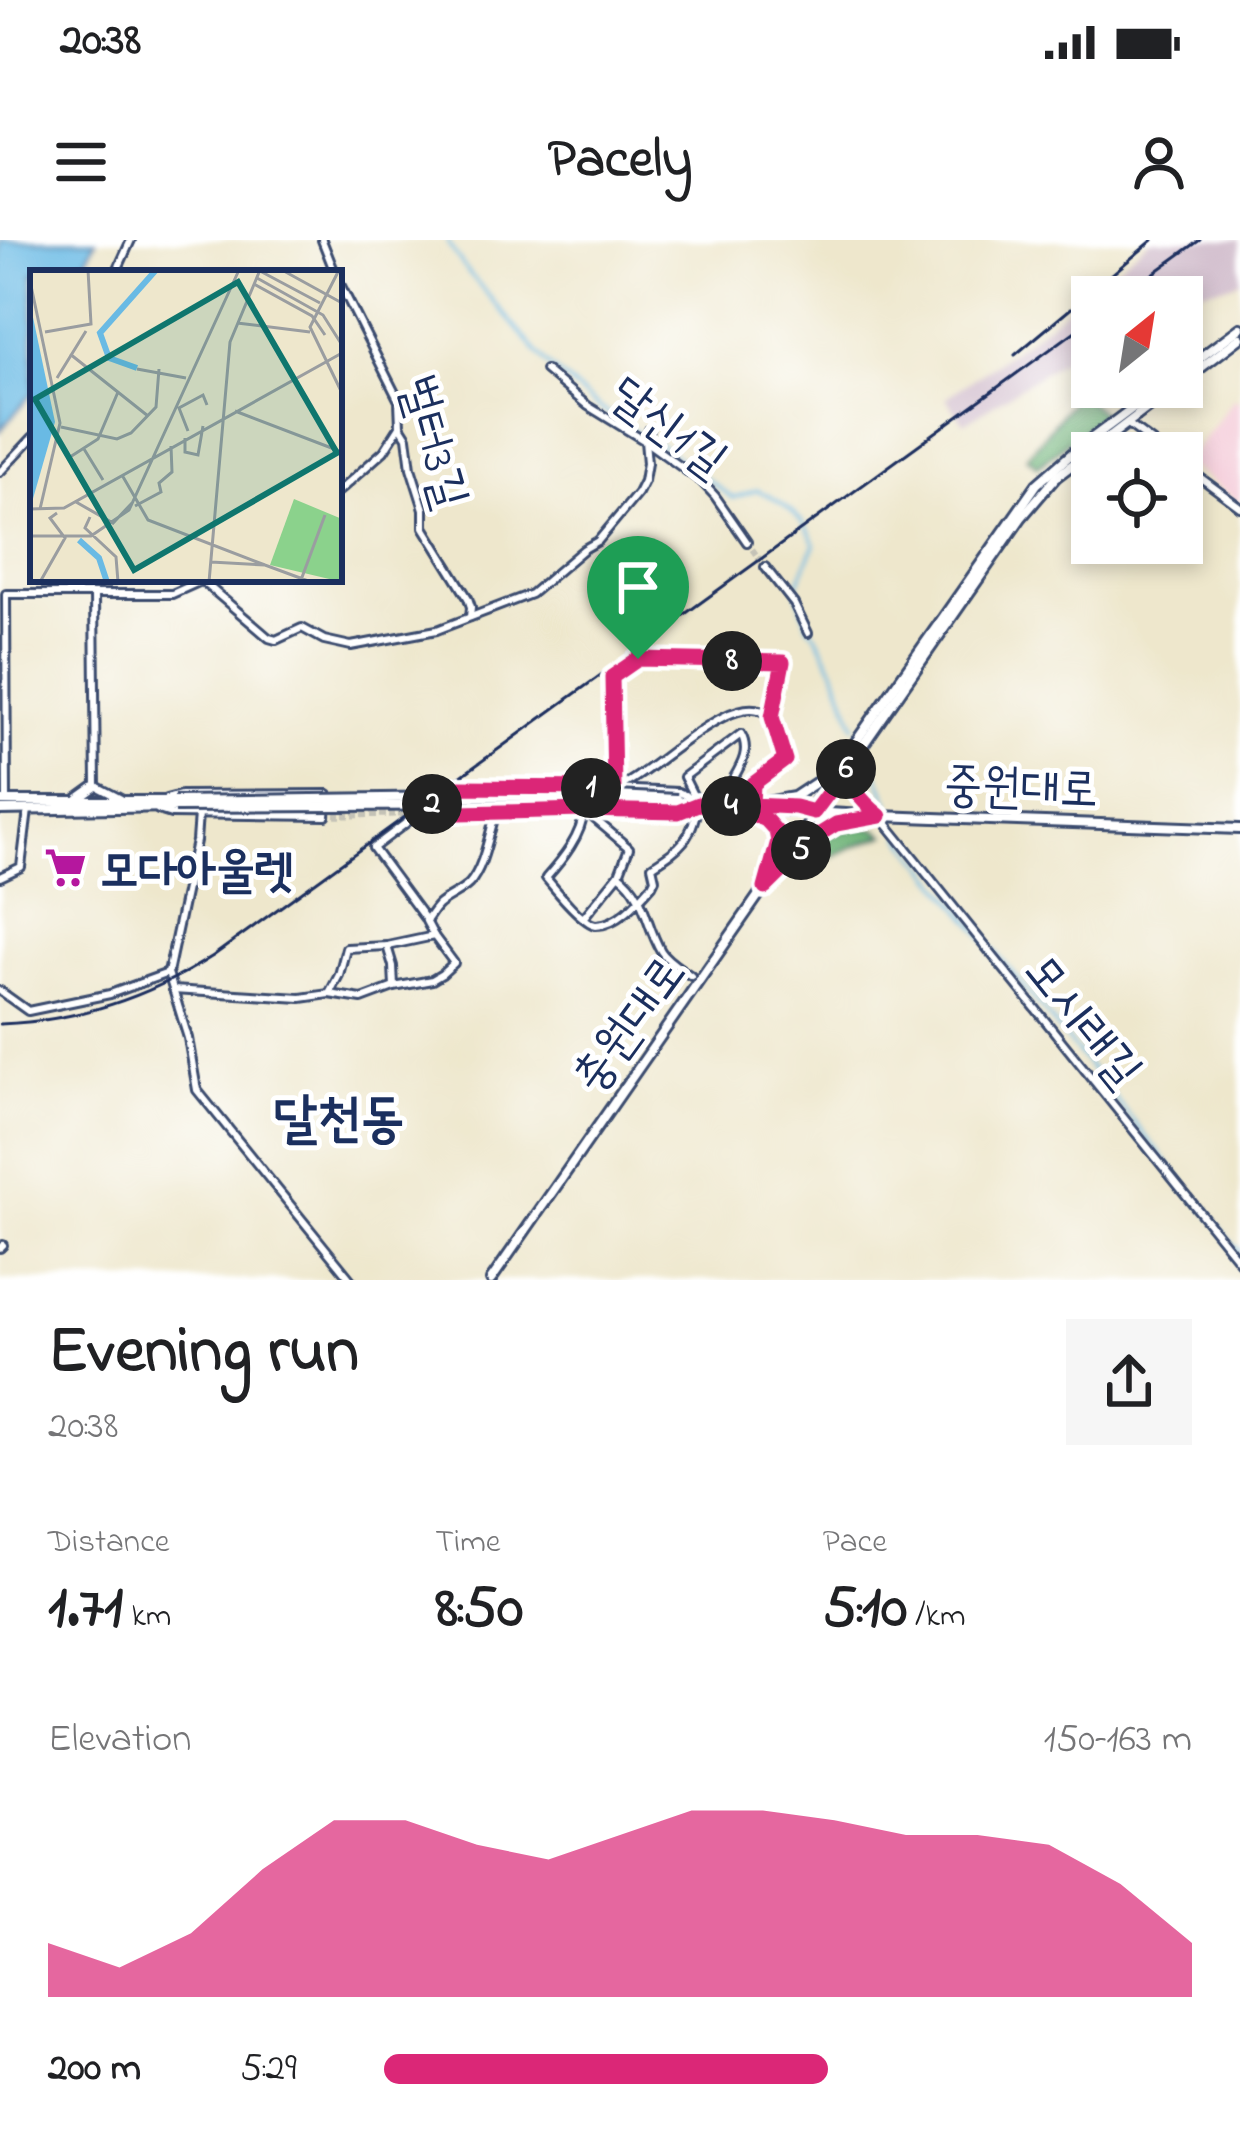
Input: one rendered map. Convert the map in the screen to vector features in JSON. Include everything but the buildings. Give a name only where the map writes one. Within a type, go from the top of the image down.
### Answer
[{"type":"street","points":[[118,270],[132,240]]},
{"type":"street","points":[[322,240],[333,270]]},
{"type":"street","name":"벌터3길","points":[[342,288],[399,401],[400,426],[407,437],[424,527],[467,598],[470,616]]},
{"type":"street","points":[[1203,355],[1240,328]]},
{"type":"street","name":"충원대로","points":[[1203,365],[1240,338]]},
{"type":"street","name":"달신1길","points":[[545,370],[588,406],[702,482],[747,542]]},
{"type":"street","name":"충원대로","points":[[491,1280],[1043,490],[1138,408]]},
{"type":"street","name":"충원대로","points":[[816,809],[816,801],[836,770],[1036,484],[1143,408]]},
{"type":"street","points":[[1124,421],[1139,432]]},
{"type":"street","points":[[342,487],[384,452],[400,426]]},
{"type":"street","points":[[204,582],[268,638],[277,640],[302,628],[324,640],[351,646],[437,630],[531,594],[598,541],[644,482],[649,430]]},
{"type":"street","points":[[0,472],[30,440]]},
{"type":"street","points":[[1203,480],[1240,507]]},
{"type":"street","points":[[765,567],[794,604],[808,633]]},
{"type":"street","points":[[29,805],[123,800],[153,804],[171,814],[326,816],[328,794],[182,795],[153,804],[29,805],[2,804],[6,594],[172,595],[198,582]]},
{"type":"street","points":[[94,596],[96,786]]},
{"type":"street","points":[[614,788],[612,677],[638,659],[783,662],[772,717],[785,760],[753,784],[752,805],[794,797],[836,770]]},
{"type":"street","points":[[614,788],[624,786],[723,715],[750,710],[772,717]]},
{"type":"street","points":[[584,810],[583,824],[546,878],[596,925],[620,916],[652,885],[652,866],[677,851],[694,825],[697,802],[684,777],[741,734],[747,745],[745,755],[723,802]]},
{"type":"street","points":[[852,761],[855,792],[880,816]]},
{"type":"street","points":[[76,800],[96,786]]},
{"type":"street","points":[[96,786],[123,800]]},
{"type":"street","points":[[173,990],[362,999],[442,974],[454,963],[373,848],[456,787],[614,788],[678,792],[697,802]]},
{"type":"street","name":"중원대로","points":[[153,804],[677,801],[880,816],[1240,830]]},
{"type":"street","points":[[418,814],[678,812],[697,802]]},
{"type":"street","name":"중원대로","points":[[697,802],[799,810]]},
{"type":"street","points":[[0,877],[21,867],[29,805]]},
{"type":"street","points":[[737,806],[767,821],[777,834],[765,888]]},
{"type":"street","points":[[584,810],[629,848],[619,874],[584,917]]},
{"type":"street","points":[[426,921],[475,878],[496,812]]},
{"type":"street","points":[[198,814],[168,973],[188,1038],[197,1090],[351,1280]]},
{"type":"street","points":[[765,888],[820,834],[836,824],[880,816]]},
{"type":"street","name":"모시래길","points":[[880,816],[1240,1262]]},
{"type":"street","points":[[619,874],[640,899],[662,955],[692,976]]},
{"type":"street","points":[[329,994],[346,948],[388,946],[434,936]]},
{"type":"street","points":[[388,946],[394,987]]},
{"type":"street","points":[[0,991],[28,1011],[110,994],[168,973]]},
{"type":"shaded area","points":[[1150,240],[1240,240],[1240,280],[1233,284],[1203,290],[1203,276],[1106,276]]},
{"type":"shaded area","points":[[1071,304],[1071,354],[964,423],[946,398]]},
{"type":"shaded area","points":[[1234,398],[1240,403],[1240,503],[1203,476],[1203,440]]},
{"type":"green space","points":[[1071,402],[1071,408],[1101,412],[1080,432],[1071,432],[1071,439],[1038,466],[1027,457]]},
{"type":"green space","points":[[865,828],[885,835],[794,874],[823,839]]},
{"type":"water","points":[[0,240],[96,240],[81,270],[30,270],[30,396],[0,431]]},
{"type":"waterway","points":[[448,240],[464,267],[548,365],[638,433]]},
{"type":"waterway","points":[[646,438],[733,498],[757,490],[784,505],[805,526],[815,544],[796,587],[807,624],[836,673],[855,726]]},
{"type":"waterway","points":[[869,754],[890,804]]},
{"type":"waterway","points":[[901,836],[1240,1252]]},
{"type":"tunnel","points":[[747,542],[765,567]]},
{"type":"tunnel","points":[[326,816],[418,814]]},
{"type":"railway","points":[[1015,355],[1153,240]]},
{"type":"railway","points":[[1150,276],[1200,240]]},
{"type":"railway","points":[[0,1024],[57,1018],[111,1004],[164,984],[213,956],[1071,334]]},
{"type":"place","name":"모다아울렛","points":[[66,868]]},
{"type":"district","name":"달천동","points":[[339,1116]]},
{"type":"route","points":[[638,659],[783,662],[772,717],[785,760],[753,784],[752,805],[814,812],[852,761],[855,792],[880,816],[836,824],[820,834],[765,888],[777,834],[767,821],[737,806],[698,804],[678,812],[418,814],[456,787],[614,788],[612,677],[638,659]]}]
